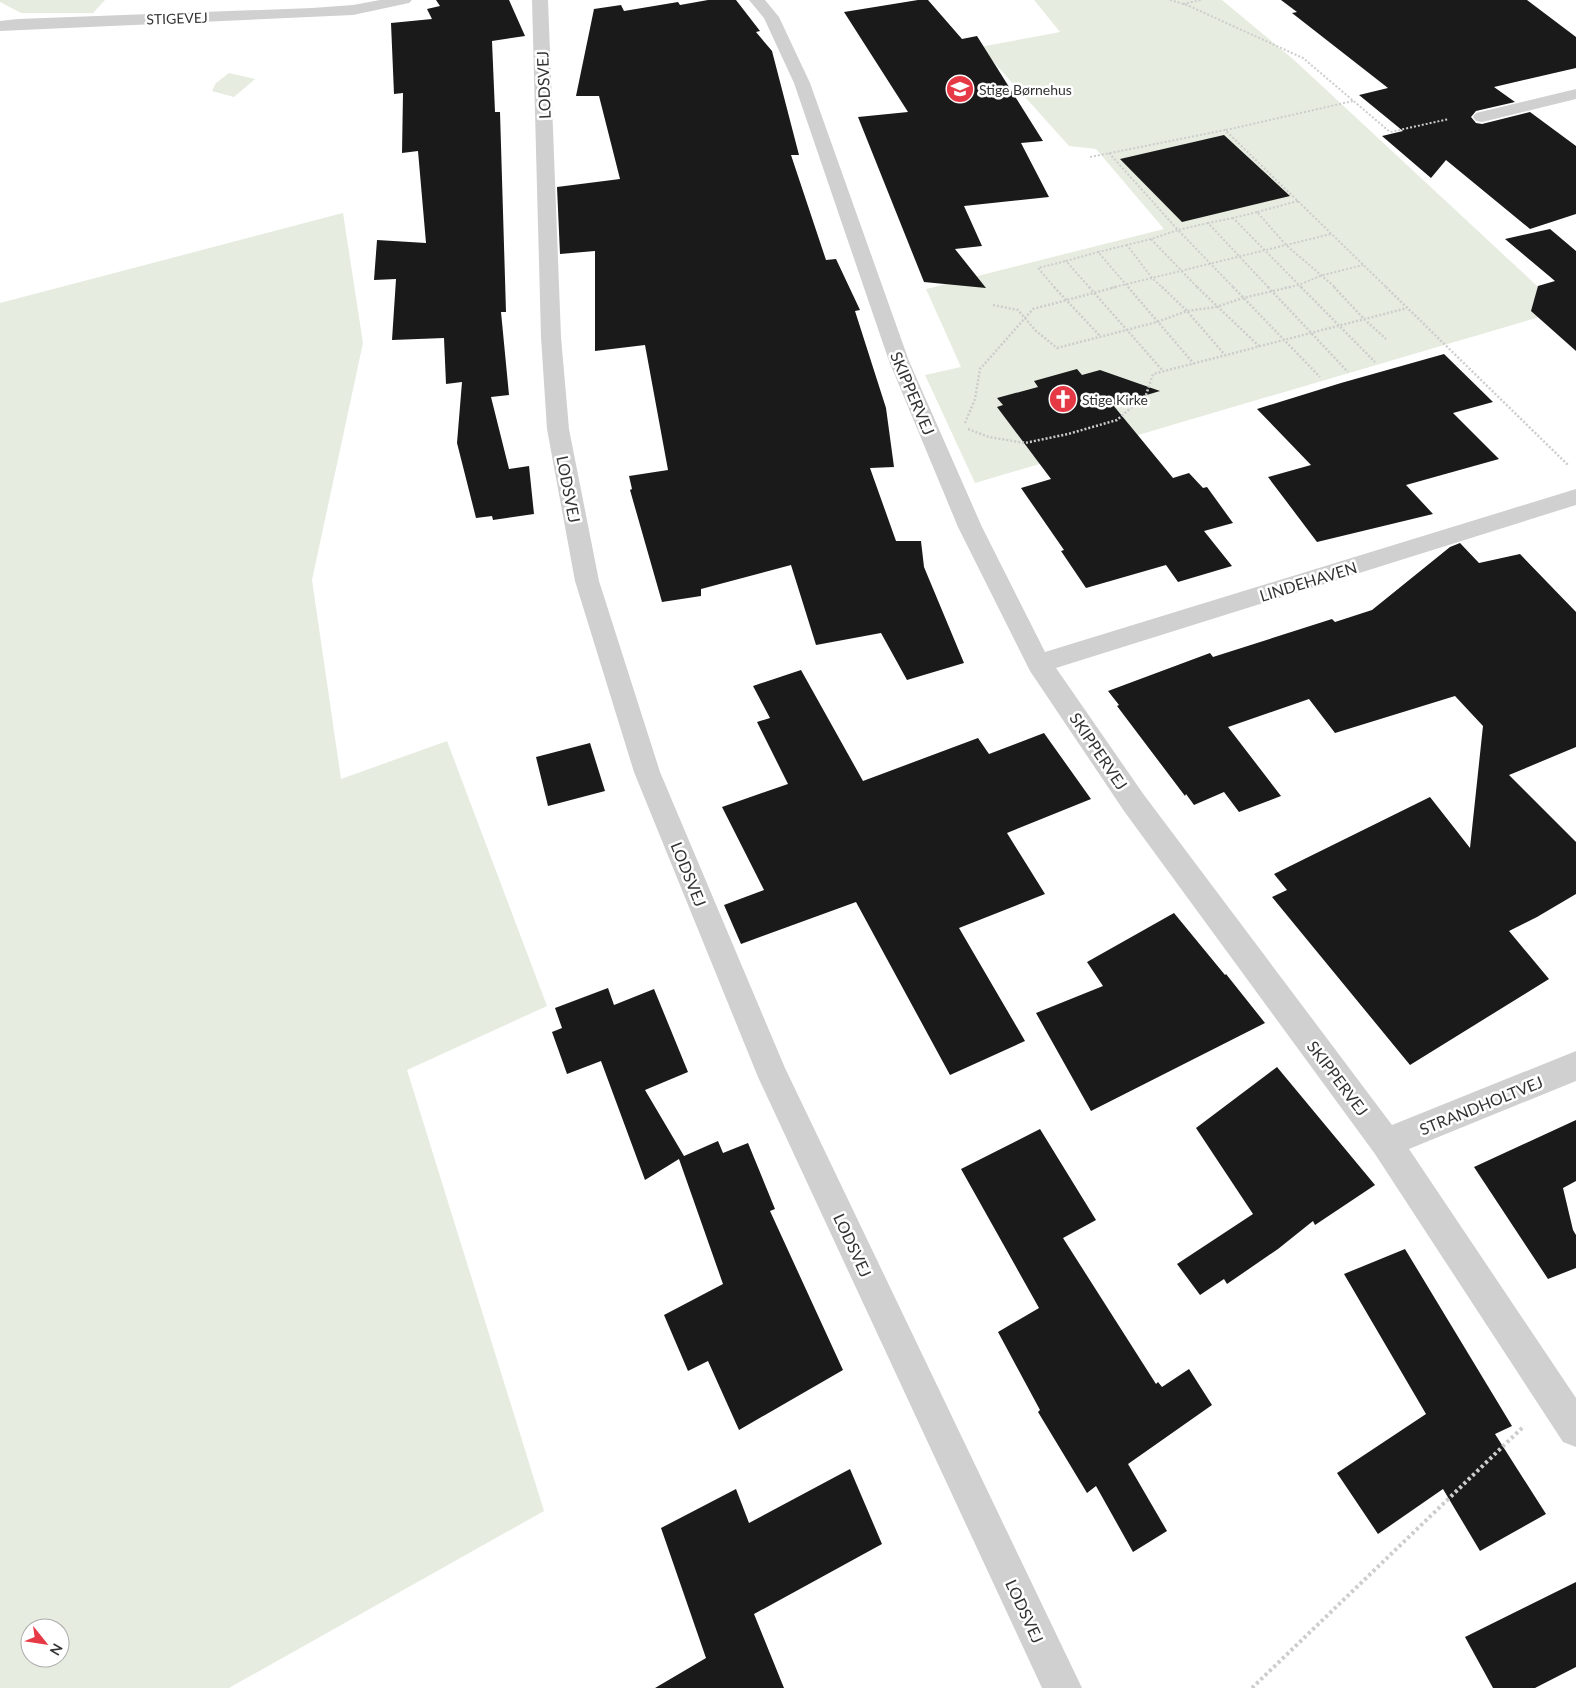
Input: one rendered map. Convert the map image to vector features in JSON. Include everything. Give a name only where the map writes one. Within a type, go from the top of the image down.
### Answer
[{"type":"street","name":"STIGEVEJ","points":[[0,26],[404,0]]},
{"type":"street","name":"LODSVEJ","points":[[540,0],[550,337],[558,429],[587,581],[647,772],[773,1076],[1062,1688]]},
{"type":"street","name":"SKIPPERVEJ","points":[[757,0],[771,17],[802,83],[899,361],[970,527],[1039,664],[1134,803],[1386,1143],[1576,1429]]},
{"type":"street","points":[[1482,118],[1576,94]]},
{"type":"street","name":"LINDEHAVEN","points":[[1039,664],[1576,497]]},
{"type":"street","name":"STRANDHOLTVEJ","points":[[1386,1143],[1576,1066]]},
{"type":"path","points":[[1170,0],[1303,58],[1390,132],[1455,118],[1482,118]]},
{"type":"path","points":[[1182,4],[1201,0]]},
{"type":"path","points":[[1090,157],[1225,130],[1353,101]]},
{"type":"path","points":[[1225,130],[1569,466]]},
{"type":"path","points":[[1109,153],[1178,230],[1320,377]]},
{"type":"path","points":[[1102,337],[1065,300],[1038,268],[1151,239],[1178,230],[1298,201]]},
{"type":"path","points":[[1257,212],[1286,244],[1339,291],[1364,319],[1386,339]]},
{"type":"path","points":[[1233,218],[1374,362]]},
{"type":"path","points":[[1208,223],[1348,372]]},
{"type":"path","points":[[1331,234],[1125,284],[1033,309],[980,368],[975,399],[964,427],[988,437],[1024,442],[1076,432],[1117,420],[1146,395],[1153,374],[1407,308]]},
{"type":"path","points":[[1151,239],[1216,307],[1259,347]]},
{"type":"path","points":[[1127,245],[1152,278],[1187,311],[1225,356]]},
{"type":"path","points":[[1098,252],[1194,364]]},
{"type":"path","points":[[1066,261],[1163,371]]},
{"type":"path","points":[[993,304],[1018,310],[1044,340],[1057,348],[1157,322],[1187,311],[1216,307],[1271,290],[1299,285],[1320,276],[1363,265]]},
{"type":"path","points":[[1252,1688],[1554,1397]]},
{"type":"shaded area","points":[[0,0],[105,0],[93,13],[21,13],[0,2]]},
{"type":"shaded area","points":[[1034,0],[1222,0],[1293,59],[1563,310],[975,483],[925,375],[961,367],[926,289],[1164,229],[1096,149],[1069,146],[980,47],[1060,32]]},
{"type":"shaded area","points":[[229,73],[255,79],[234,97],[212,91],[216,83]]},
{"type":"shaded area","points":[[343,213],[363,343],[312,580],[341,779],[447,741],[547,1006],[407,1070],[544,1511],[229,1688],[0,1688],[0,303]]},
{"type":"building","points":[[436,0],[509,0],[525,36],[492,41],[495,112],[500,112],[506,312],[501,312],[509,395],[491,397],[509,469],[529,466],[534,514],[493,520],[492,516],[476,518],[457,443],[462,382],[446,384],[444,338],[392,340],[396,279],[374,280],[377,240],[426,243],[418,151],[402,153],[403,93],[394,94],[391,23],[432,19],[427,9],[440,6]]},
{"type":"building","points":[[708,0],[736,0],[760,31],[756,32],[772,51],[799,155],[791,155],[826,260],[836,259],[860,310],[855,311],[886,408],[894,467],[870,468],[896,541],[921,541],[924,567],[964,663],[907,680],[881,633],[816,645],[791,565],[701,589],[701,596],[662,602],[630,490],[632,489],[629,476],[668,470],[645,345],[595,351],[595,251],[560,254],[557,187],[620,179],[599,96],[576,96],[594,9],[621,5],[624,11],[678,2],[680,5]]},
{"type":"building","points":[[928,0],[962,39],[977,36],[1043,141],[1021,143],[1049,197],[964,206],[982,246],[955,249],[986,288],[924,282],[858,117],[908,112],[844,12]]},
{"type":"building","points":[[1281,0],[1527,0],[1576,37],[1576,68],[1494,87],[1515,102],[1476,111],[1471,117],[1476,123],[1482,124],[1530,112],[1576,146],[1576,214],[1530,229],[1446,160],[1431,178],[1382,136],[1403,131],[1359,95],[1388,88],[1292,13],[1297,12]]},
{"type":"building","points":[[1224,135],[1290,196],[1182,222],[1120,159]]},
{"type":"building","points":[[1550,229],[1576,251],[1576,351],[1531,311],[1538,286],[1555,281],[1505,239]]},
{"type":"building","points":[[1444,354],[1493,402],[1453,413],[1499,459],[1406,485],[1433,514],[1317,542],[1268,477],[1311,465],[1257,409]]},
{"type":"building","points":[[1077,369],[1082,375],[1100,370],[1160,391],[1113,405],[1173,478],[1189,473],[1203,488],[1207,487],[1233,523],[1204,531],[1232,566],[1178,582],[1166,565],[1086,588],[1061,551],[1064,550],[1021,488],[1051,479],[997,407],[1003,405],[997,398],[1038,387],[1034,381]]},
{"type":"building","points":[[1460,543],[1479,563],[1520,554],[1576,612],[1576,747],[1509,775],[1576,842],[1576,894],[1509,931],[1549,979],[1410,1065],[1272,897],[1287,890],[1274,874],[1430,797],[1470,848],[1483,726],[1455,696],[1335,733],[1309,699],[1228,727],[1281,796],[1239,812],[1224,792],[1194,805],[1186,794],[1185,796],[1117,706],[1119,705],[1108,691],[1210,653],[1213,657],[1332,619],[1335,622],[1372,610],[1450,547]]},
{"type":"building","points":[[801,670],[863,781],[978,738],[989,754],[1044,733],[1091,799],[1007,833],[1045,894],[959,928],[1025,1041],[950,1075],[856,902],[741,944],[724,905],[764,890],[722,807],[788,784],[757,722],[770,718],[753,686]]},
{"type":"building","points":[[590,743],[605,791],[548,806],[536,757]]},
{"type":"building","points":[[1174,913],[1265,1023],[1091,1111],[1036,1013],[1103,986],[1087,962]]},
{"type":"building","points":[[608,988],[614,1005],[654,989],[688,1072],[645,1090],[684,1156],[718,1141],[723,1153],[748,1143],[775,1209],[770,1211],[843,1370],[739,1430],[708,1361],[688,1371],[664,1315],[723,1284],[679,1159],[645,1180],[601,1061],[567,1074],[552,1032],[562,1028],[555,1008]]},
{"type":"building","points":[[1277,1067],[1375,1185],[1315,1225],[1313,1221],[1278,1249],[1227,1284],[1224,1279],[1200,1295],[1177,1264],[1253,1214],[1196,1128]]},
{"type":"building","points":[[1576,1120],[1576,1181],[1563,1188],[1573,1230],[1576,1235],[1576,1268],[1548,1279],[1474,1167]]},
{"type":"building","points":[[1040,1129],[1096,1220],[1063,1238],[1156,1384],[1158,1382],[1162,1387],[1189,1369],[1212,1405],[1128,1464],[1167,1531],[1133,1552],[1096,1486],[1087,1493],[1038,1412],[1040,1410],[998,1332],[1039,1308],[961,1169]]},
{"type":"building","points":[[1405,1249],[1512,1426],[1495,1434],[1546,1514],[1480,1551],[1443,1489],[1378,1534],[1337,1473],[1426,1414],[1344,1274]]},
{"type":"building","points":[[850,1469],[882,1544],[754,1614],[784,1688],[655,1688],[706,1658],[661,1528],[736,1489],[749,1523]]},
{"type":"building","points":[[1576,1582],[1576,1667],[1535,1688],[1493,1688],[1465,1637]]},
{"type":"place","name":"Stige Børnehus","points":[[960,89]]},
{"type":"place","name":"Stige Kirke","points":[[1063,399]]}]
